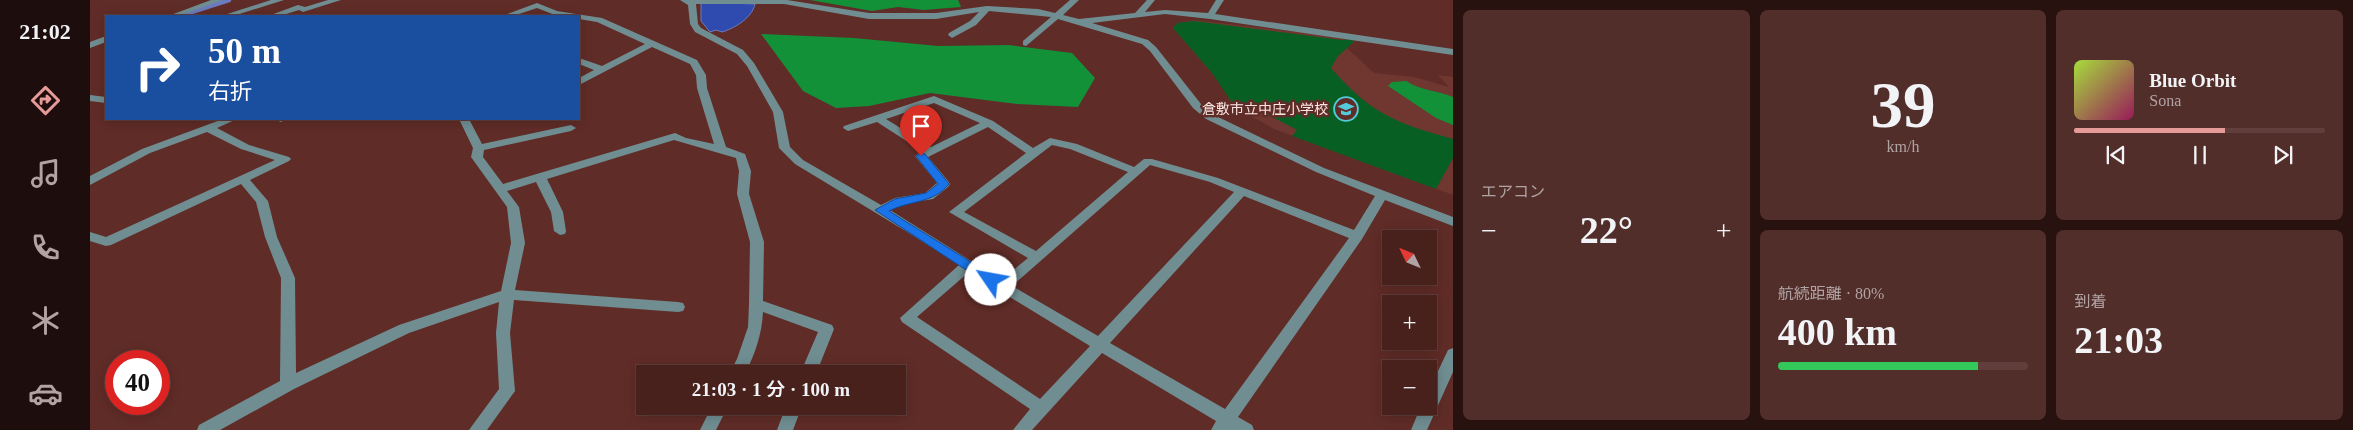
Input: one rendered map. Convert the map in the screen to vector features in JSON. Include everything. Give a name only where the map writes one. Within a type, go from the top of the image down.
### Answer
[{"type":"street","points":[[175,15],[219,0]]},
{"type":"street","points":[[228,15],[280,0]]},
{"type":"street","points":[[279,15],[305,11],[337,0]]},
{"type":"street","points":[[685,0],[784,2],[869,16],[936,16],[987,8],[1045,13]]},
{"type":"street","points":[[685,0],[692,4],[694,24],[698,30],[740,52],[751,65],[778,112],[788,153],[799,162],[880,210],[1002,287],[1100,344],[1223,424],[1246,430]]},
{"type":"street","points":[[1003,0],[1145,42],[1153,49],[1197,106],[1210,117],[1320,170],[1453,222]]},
{"type":"street","points":[[1026,43],[1075,0]]},
{"type":"street","points":[[1138,15],[1151,0]]},
{"type":"street","points":[[1210,16],[1220,0]]},
{"type":"street","points":[[508,15],[537,2],[555,13],[568,15]]},
{"type":"street","points":[[952,35],[973,23],[987,8]]},
{"type":"street","points":[[1079,22],[1166,12],[1210,16],[1453,52]]},
{"type":"street","points":[[580,17],[599,20],[694,62],[701,75],[702,88],[721,149]]},
{"type":"street","points":[[93,44],[105,39]]},
{"type":"street","points":[[93,44],[105,48]]},
{"type":"street","points":[[580,82],[651,44]]},
{"type":"street","points":[[580,61],[604,70]]},
{"type":"street","points":[[90,98],[105,100]]},
{"type":"street","points":[[848,128],[934,99],[989,123],[1033,153]]},
{"type":"street","points":[[878,118],[931,152]]},
{"type":"street","points":[[90,181],[146,151],[229,120]]},
{"type":"street","points":[[465,120],[479,148],[478,157],[513,207],[518,242],[507,294],[503,333],[508,391],[477,430]]},
{"type":"street","points":[[880,210],[899,201],[929,196],[944,184],[921,156],[989,123]]},
{"type":"street","points":[[90,236],[106,242],[285,159],[245,147],[208,128]]},
{"type":"street","points":[[479,148],[571,128]]},
{"type":"street","points":[[500,188],[675,136],[682,140],[721,149],[741,156],[745,171],[743,194],[757,242],[755,327],[742,365]]},
{"type":"street","points":[[1037,257],[955,212],[1050,141],[1073,146],[1135,171]]},
{"type":"street","points":[[1002,287],[1148,160],[1214,180],[1357,236]]},
{"type":"street","points":[[540,177],[557,212],[560,231]]},
{"type":"street","points":[[243,179],[262,201],[271,237],[288,278],[288,384]]},
{"type":"street","points":[[1021,430],[1242,191]]},
{"type":"street","points":[[1223,424],[1357,236],[1382,195]]},
{"type":"street","points":[[968,265],[907,318],[1041,408]]},
{"type":"street","points":[[205,430],[288,384],[404,329],[507,294],[678,307]]},
{"type":"street","points":[[756,304],[827,330],[812,365]]},
{"type":"street","points":[[1419,430],[1453,354]]},
{"type":"street","points":[[708,430],[716,415]]},
{"type":"street","points":[[784,430],[790,415]]},
{"type":"shaded area","name":"倉敷市立中庄小学校","points":[[1194,20],[1350,38],[1354,42],[1347,48],[1374,73],[1414,77],[1449,87],[1438,75],[1453,77],[1453,195],[1274,129],[1235,107],[1212,73],[1173,28],[1177,23]]},
{"type":"green space","points":[[810,0],[958,0],[961,7],[924,10],[898,7],[872,11]]},
{"type":"green space","name":"倉敷市立中庄小学校","points":[[1194,21],[1342,40],[1351,39],[1354,42],[1338,56],[1331,68],[1345,84],[1386,115],[1416,128],[1453,139],[1453,158],[1436,189],[1292,136],[1297,130],[1255,108],[1243,111],[1235,107],[1212,73],[1173,28],[1177,23]]},
{"type":"green space","points":[[761,34],[854,38],[938,46],[1009,45],[1072,53],[1095,78],[1078,107],[1017,104],[930,93],[869,106],[836,108],[803,91]]},
{"type":"green space","points":[[1406,81],[1417,87],[1453,97],[1453,125],[1436,118],[1388,86],[1392,82]]},
{"type":"water","points":[[701,2],[755,4],[747,18],[737,25],[722,32],[716,30],[710,32],[701,21]]},
{"type":"waterway","points":[[182,15],[229,0]]},
{"type":"place","name":"倉敷市立中庄小学校","points":[[1346,109]]},
{"type":"route","points":[[921,156],[944,184],[929,196],[899,201],[880,210],[991,280]]}]
